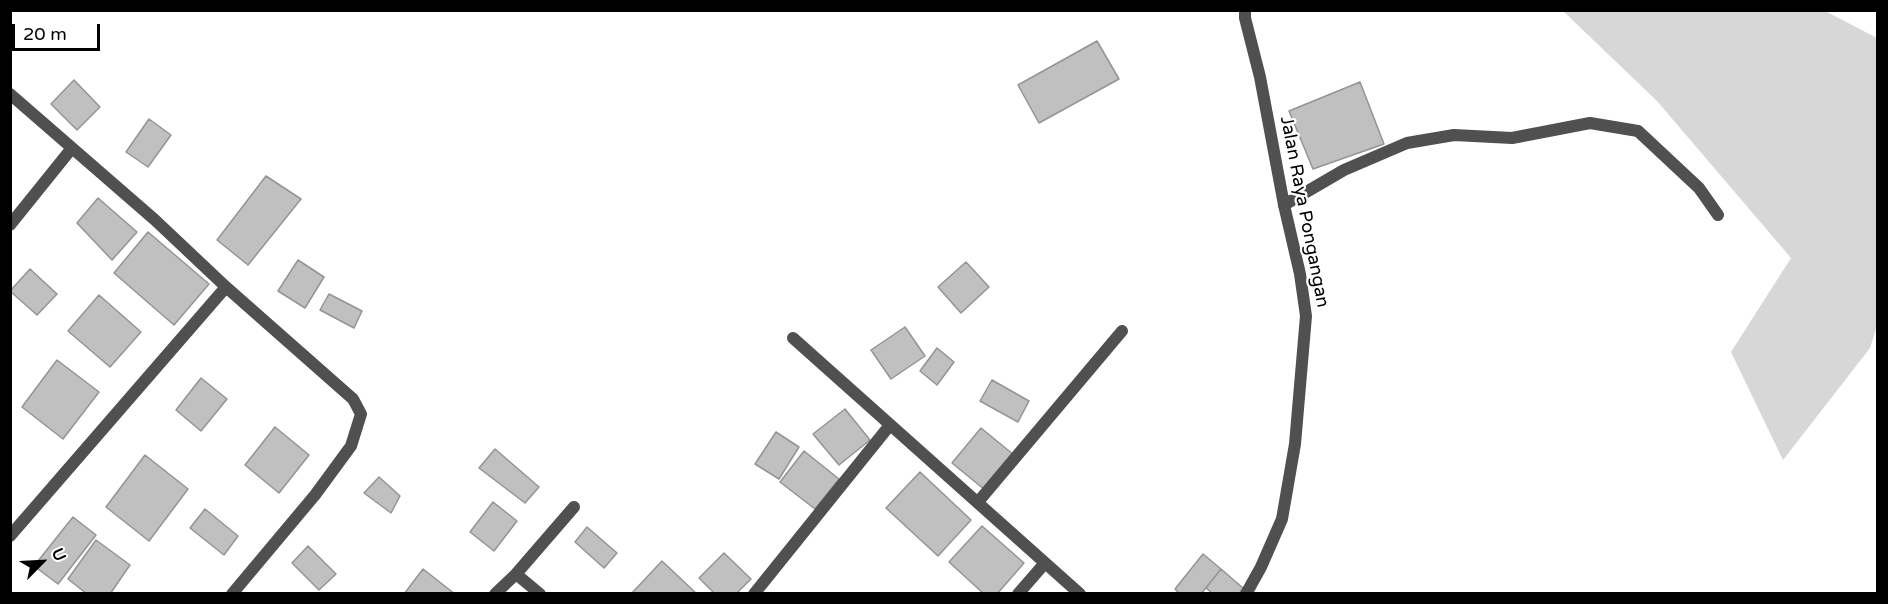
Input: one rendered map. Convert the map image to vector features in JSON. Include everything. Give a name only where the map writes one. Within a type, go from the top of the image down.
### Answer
[{"type":"street","name":"Jalan Raya Pongangan","points":[[1245,10],[1300,273],[1306,316],[1295,444],[1282,519],[1261,567],[1246,594]]},
{"type":"street","points":[[10,94],[163,227],[226,287],[352,399],[361,414],[351,446],[315,495],[232,594]]},
{"type":"street","points":[[1284,205],[1344,170],[1407,143],[1454,135],[1512,138],[1590,123],[1638,131],[1699,188],[1718,215]]},
{"type":"street","points":[[10,225],[72,148]]},
{"type":"street","points":[[10,536],[226,287]]},
{"type":"street","points":[[978,502],[1122,331]]},
{"type":"street","points":[[794,338],[1080,594]]},
{"type":"street","points":[[754,594],[890,425]]},
{"type":"street","points":[[495,594],[516,574],[574,507]]},
{"type":"street","points":[[1017,594],[1045,563]]},
{"type":"street","points":[[516,574],[540,594]]},
{"type":"shaded area","points":[[1825,11],[1877,38],[1877,326],[1870,348],[1783,460],[1731,352],[1791,258],[1657,101],[1564,12]]},
{"type":"building","points":[[1097,41],[1119,79],[1039,123],[1018,85]]},
{"type":"building","points":[[74,80],[100,107],[77,130],[51,104]]},
{"type":"building","points":[[1360,82],[1384,144],[1313,169],[1289,111]]},
{"type":"building","points":[[149,119],[171,135],[148,167],[126,152]]},
{"type":"building","points":[[266,176],[301,199],[248,265],[217,240]]},
{"type":"building","points":[[98,198],[137,232],[112,260],[77,223]]},
{"type":"building","points":[[148,232],[209,284],[174,325],[114,273]]},
{"type":"building","points":[[298,260],[324,277],[305,308],[278,291]]},
{"type":"building","points":[[966,262],[989,287],[961,313],[938,287]]},
{"type":"building","points":[[30,269],[57,294],[37,315],[10,291]]},
{"type":"building","points":[[329,294],[362,311],[354,328],[320,310]]},
{"type":"building","points":[[99,295],[141,332],[110,367],[68,331]]},
{"type":"building","points":[[905,327],[925,356],[891,379],[871,350]]},
{"type":"building","points":[[937,348],[954,362],[937,385],[920,371]]},
{"type":"building","points":[[57,360],[99,392],[63,439],[22,407]]},
{"type":"building","points":[[201,378],[227,399],[201,431],[176,410]]},
{"type":"building","points":[[992,380],[1029,401],[1018,422],[980,401]]},
{"type":"building","points":[[845,409],[870,440],[839,465],[813,434]]},
{"type":"building","points":[[275,427],[309,455],[279,493],[245,465]]},
{"type":"building","points":[[981,428],[1014,455],[985,490],[952,463]]},
{"type":"building","points":[[776,432],[799,447],[779,479],[755,464]]},
{"type":"building","points":[[495,449],[539,487],[525,503],[479,468]]},
{"type":"building","points":[[804,451],[839,479],[815,509],[780,482]]},
{"type":"building","points":[[145,455],[188,489],[149,541],[106,507]]},
{"type":"building","points":[[920,472],[971,520],[938,556],[886,508]]},
{"type":"building","points":[[379,477],[400,496],[391,513],[364,493]]},
{"type":"building","points":[[493,502],[517,521],[494,551],[470,532]]},
{"type":"building","points":[[205,509],[238,536],[224,555],[190,528]]},
{"type":"building","points":[[73,517],[96,535],[58,584],[34,566]]},
{"type":"building","points":[[982,526],[1024,563],[997,594],[984,594],[949,562]]},
{"type":"building","points":[[587,527],[617,553],[604,568],[575,542]]},
{"type":"building","points":[[96,540],[130,565],[110,594],[87,594],[68,579]]},
{"type":"building","points":[[308,546],[336,574],[319,590],[292,563]]},
{"type":"building","points":[[724,553],[751,579],[736,594],[715,594],[699,578]]},
{"type":"building","points":[[1203,554],[1221,569],[1201,594],[1180,594],[1175,589]]},
{"type":"building","points":[[662,561],[697,594],[631,594]]},
{"type":"building","points":[[423,569],[455,594],[404,594]]},
{"type":"building","points":[[1221,569],[1243,588],[1239,594],[1213,594],[1206,588]]}]
